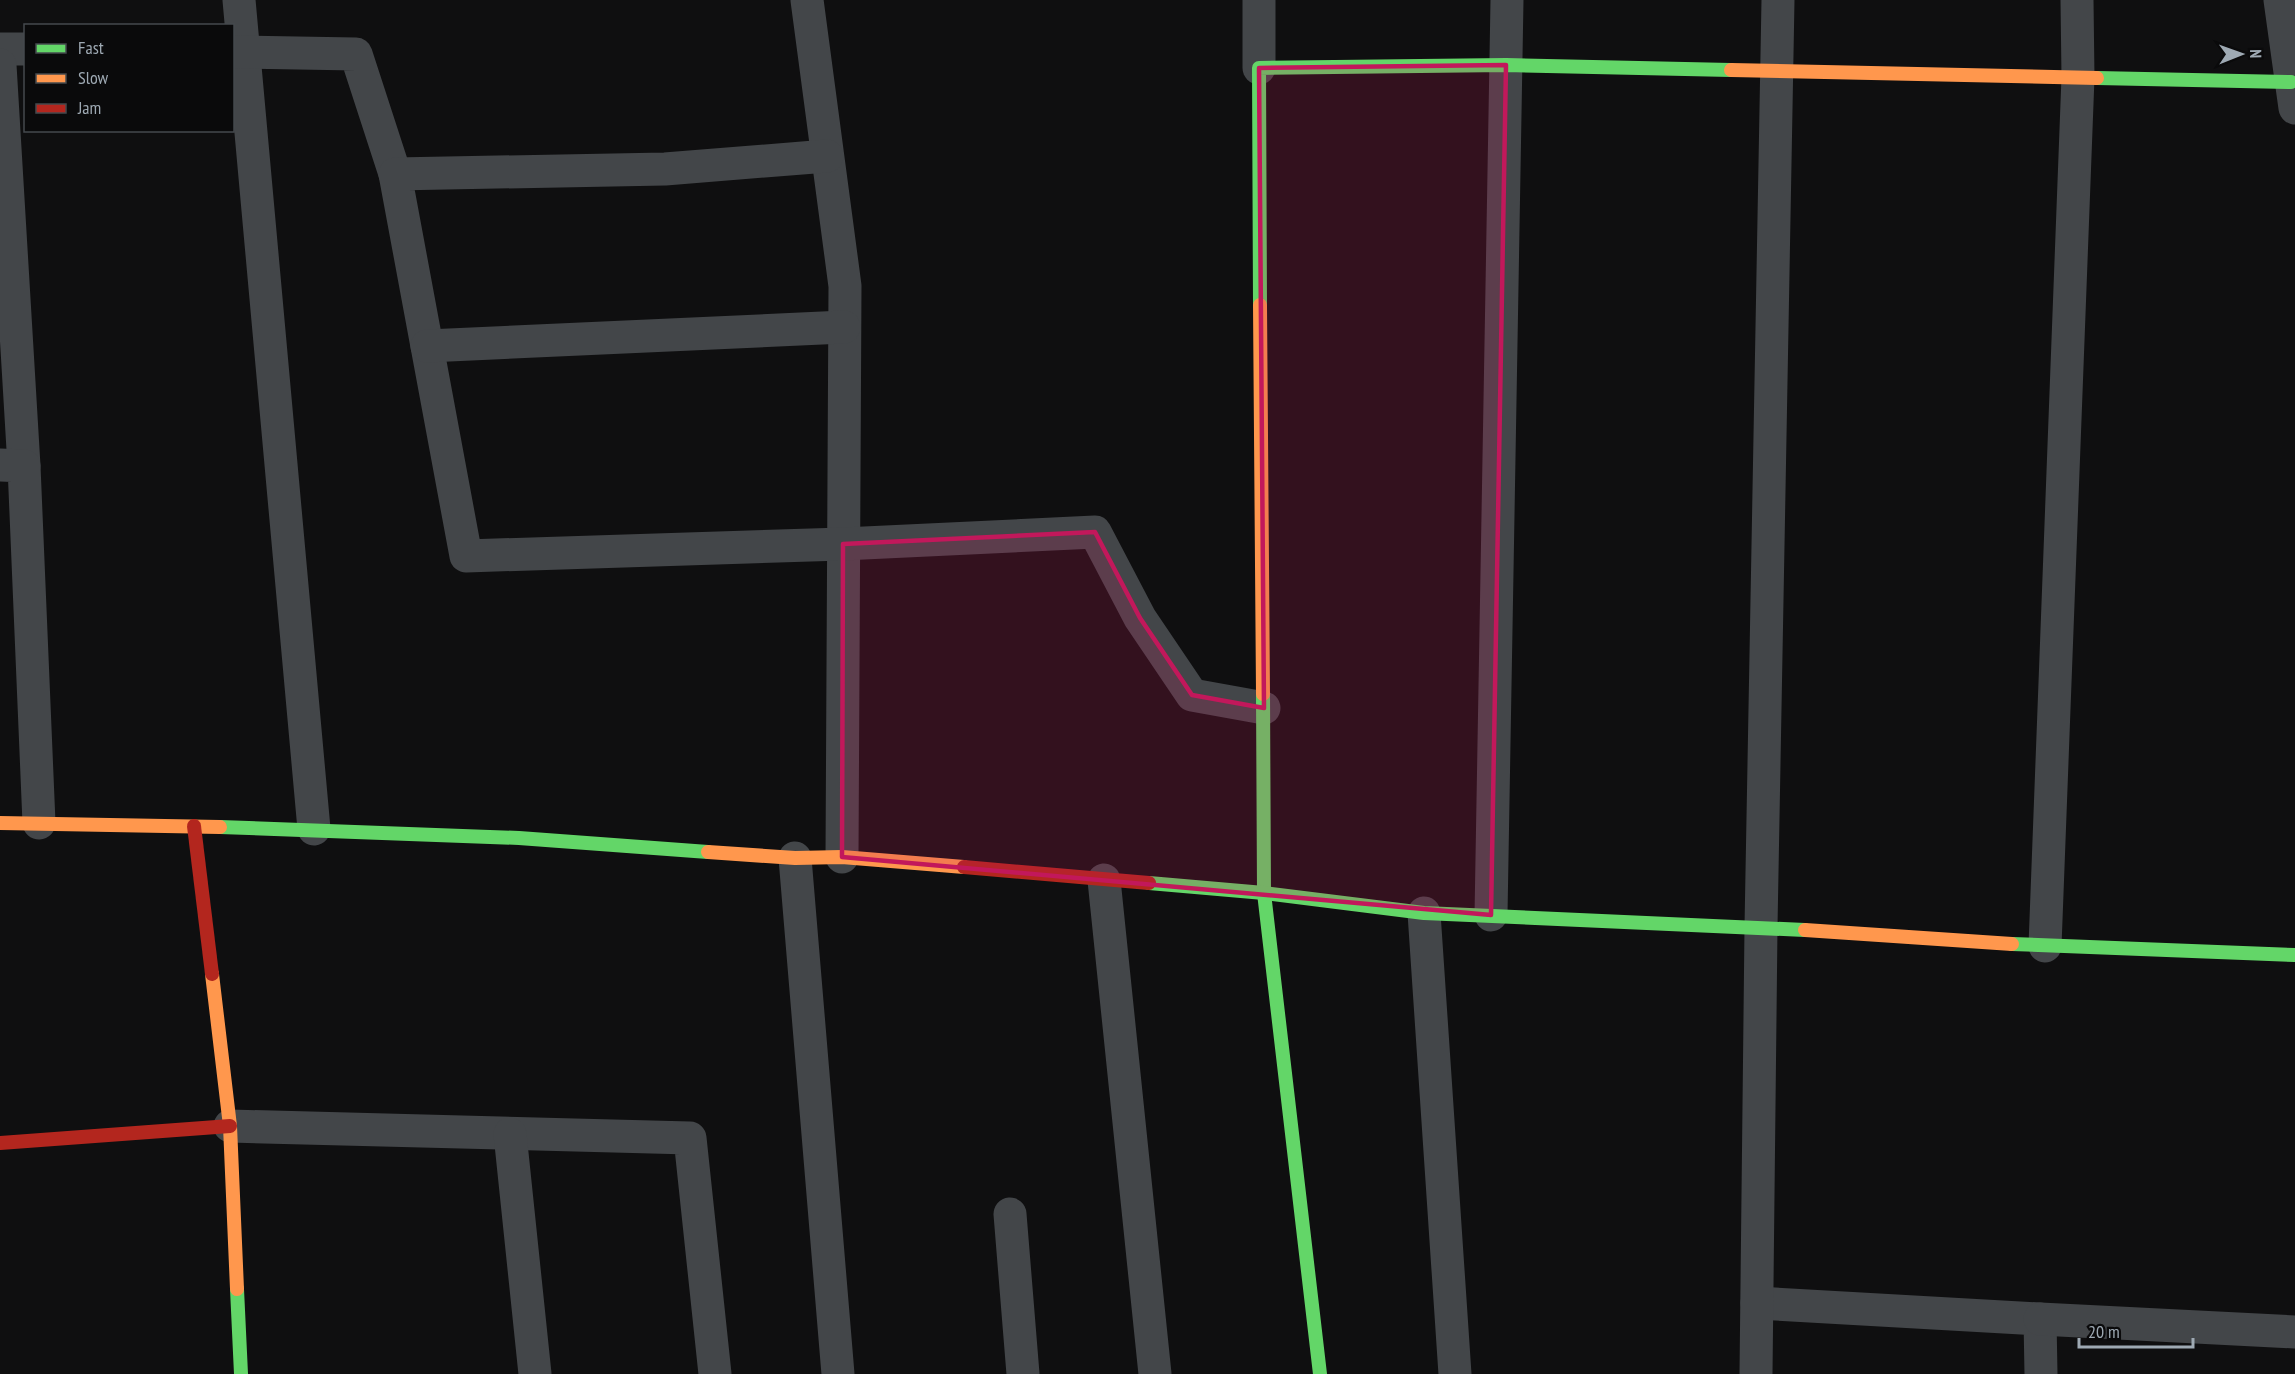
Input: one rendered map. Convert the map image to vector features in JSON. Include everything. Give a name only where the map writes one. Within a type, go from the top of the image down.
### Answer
[{"type":"street","points":[[239,0],[238,52],[314,828]]},
{"type":"street","points":[[807,0],[845,286],[842,857]]},
{"type":"street","points":[[1259,0],[1264,893],[1320,1374]]},
{"type":"street","points":[[1491,915],[1507,0]]},
{"type":"street","points":[[1756,1374],[1761,927],[1778,0]]},
{"type":"street","points":[[2045,945],[2078,77],[2077,0]]},
{"type":"street","points":[[1259,68],[1506,65],[2078,77],[2293,95],[2280,0]]},
{"type":"street","points":[[0,49],[24,49]]},
{"type":"street","points":[[238,52],[356,54],[395,174],[466,556],[843,544],[1095,532],[1140,618],[1192,695],[1264,708]]},
{"type":"street","points":[[0,65],[12,465],[39,823]]},
{"type":"street","points":[[395,174],[665,169],[827,156]]},
{"type":"street","points":[[427,346],[844,327]]},
{"type":"street","points":[[0,823],[314,828],[519,838],[795,858],[842,857],[1264,893],[1424,913],[1761,927],[2045,945],[2295,955]]},
{"type":"street","points":[[194,826],[230,1126],[241,1374]]},
{"type":"street","points":[[795,858],[838,1374]]},
{"type":"street","points":[[1104,880],[1155,1374]]},
{"type":"street","points":[[1424,913],[1455,1374]]},
{"type":"street","points":[[0,1143],[230,1126],[690,1138],[715,1374]]},
{"type":"street","points":[[510,1134],[535,1374]]},
{"type":"street","points":[[1011,1214],[1023,1374]]},
{"type":"street","points":[[1757,1303],[2295,1332]]},
{"type":"street","points":[[2040,1319],[2041,1374]]},
{"type":"street","points":[[1151,1336],[1162,1374]]},
{"type":"highlighted area","points":[[1506,65],[1491,915],[842,857],[843,544],[1095,532],[1140,618],[1192,695],[1264,708],[1259,68]]},
{"type":"traffic: fast","points":[[1260,305],[1259,68],[1506,65],[1731,70]]},
{"type":"traffic: fast","points":[[2097,78],[2291,82]]},
{"type":"traffic: fast","points":[[1263,694],[1264,893],[1320,1374]]},
{"type":"traffic: fast","points":[[220,827],[519,838],[708,852]]},
{"type":"traffic: fast","points":[[1149,883],[1264,893],[1424,913],[1805,930]]},
{"type":"traffic: fast","points":[[2012,944],[2295,955]]},
{"type":"traffic: fast","points":[[237,1289],[241,1374]]},
{"type":"traffic: slow","points":[[1731,70],[2097,78]]},
{"type":"traffic: slow","points":[[1260,305],[1263,694]]},
{"type":"traffic: slow","points":[[0,823],[220,827]]},
{"type":"traffic: slow","points":[[708,852],[795,858],[842,857],[964,867]]},
{"type":"traffic: slow","points":[[1805,930],[2012,944]]},
{"type":"traffic: slow","points":[[212,974],[230,1126],[237,1289]]},
{"type":"traffic: jam","points":[[194,826],[212,974]]},
{"type":"traffic: jam","points":[[964,867],[1149,883]]},
{"type":"traffic: jam","points":[[0,1143],[230,1126]]}]
